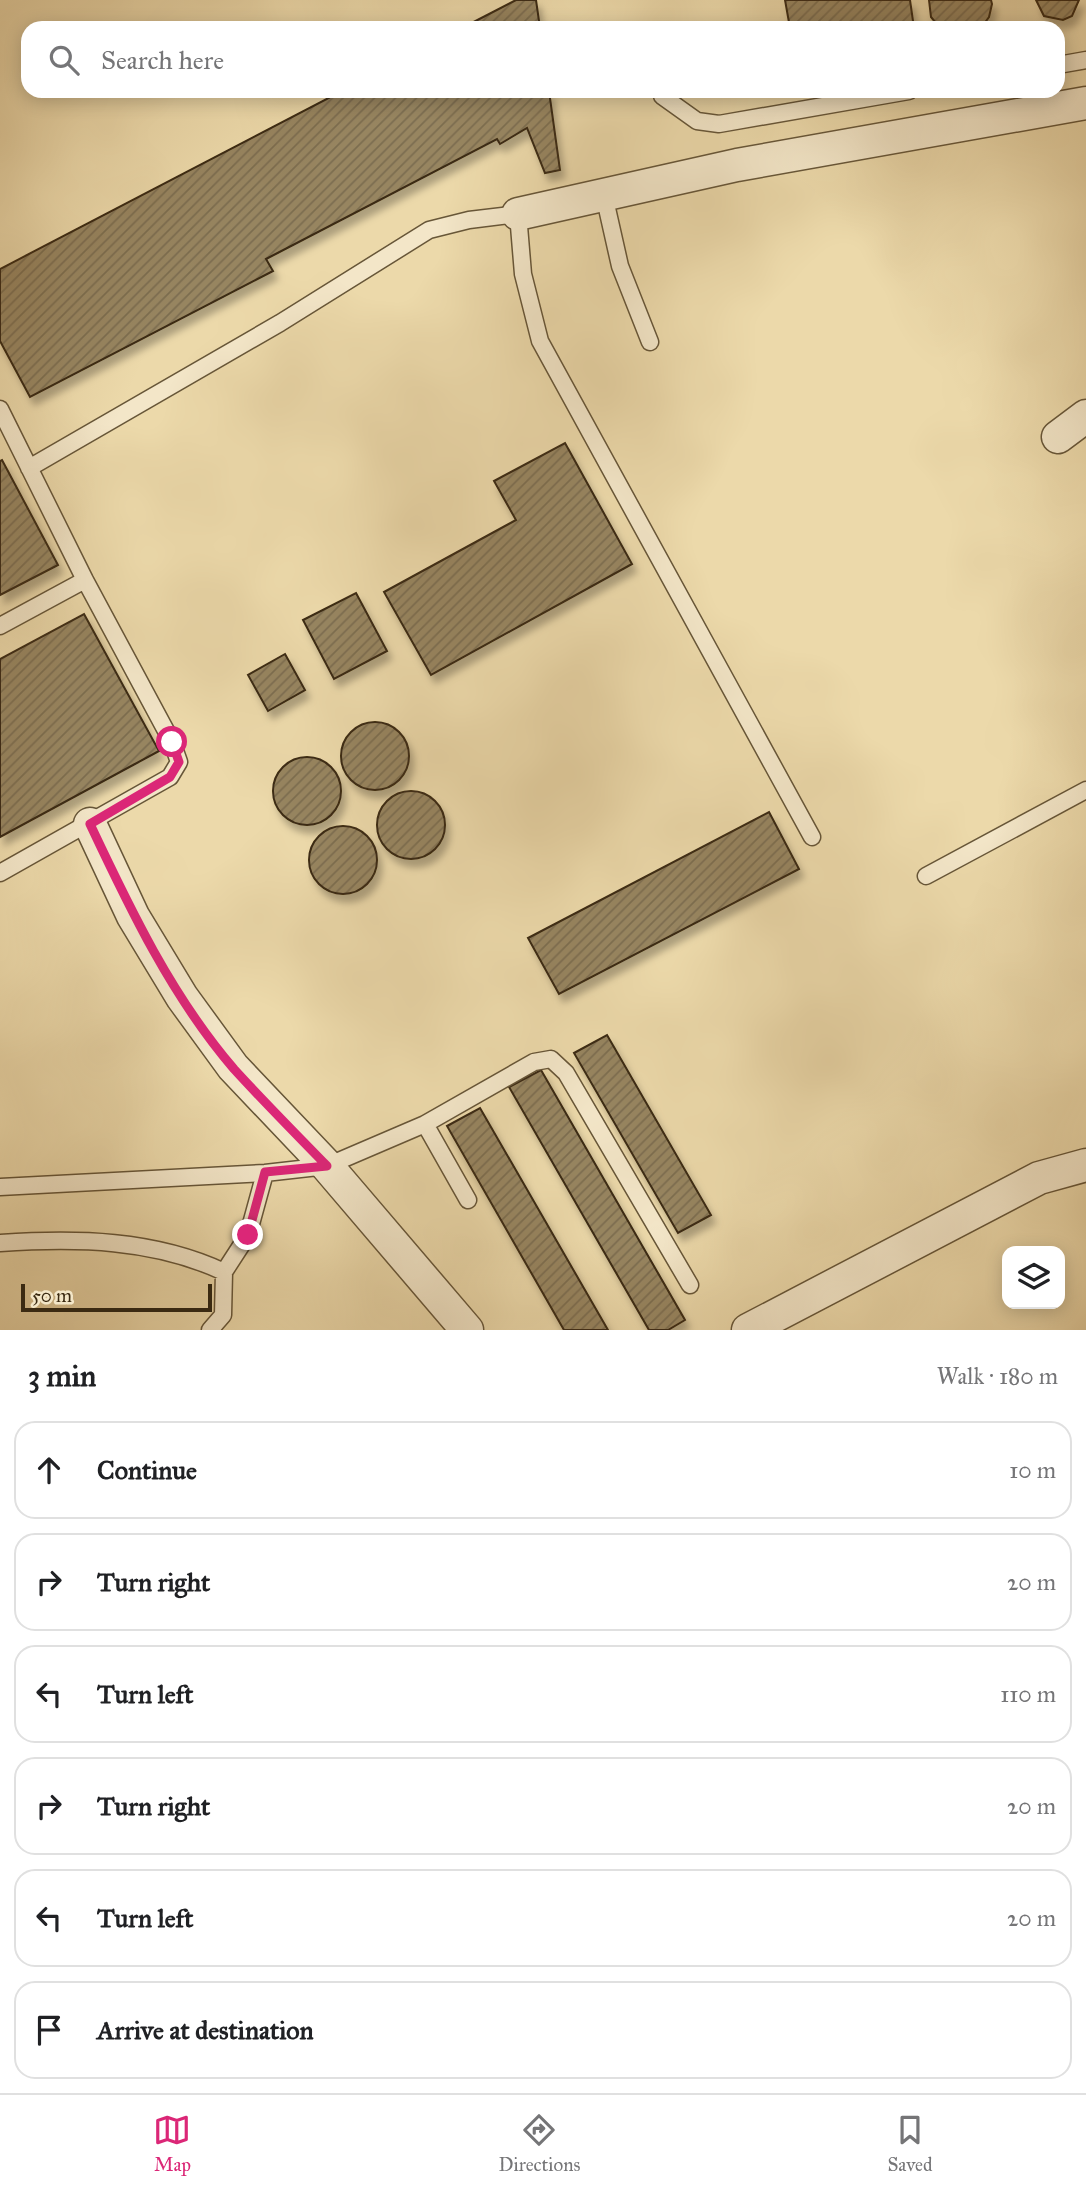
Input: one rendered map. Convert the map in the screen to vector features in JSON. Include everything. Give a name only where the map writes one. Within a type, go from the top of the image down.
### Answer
[{"type":"street","points":[[518,214],[737,165],[1086,103]]},
{"type":"street","points":[[1058,437],[1086,416]]},
{"type":"street","points":[[90,824],[133,916],[182,997],[233,1067],[327,1166],[467,1330]]},
{"type":"street","points":[[748,1330],[1039,1178],[1086,1165]]},
{"type":"lane","points":[[1065,64],[1086,60]]},
{"type":"lane","points":[[665,98],[697,121],[719,124],[869,98]]},
{"type":"lane","points":[[604,195],[620,266],[650,342]]},
{"type":"lane","points":[[29,468],[280,323],[429,230],[469,220],[518,214],[523,274],[540,341],[811,837]]},
{"type":"lane","points":[[0,409],[4,428],[29,468],[85,580],[172,742],[179,762],[170,777],[0,873]]},
{"type":"lane","points":[[0,626],[85,580]]},
{"type":"lane","points":[[926,876],[1086,790]]},
{"type":"lane","points":[[0,1186],[265,1172],[327,1166],[425,1124],[534,1062],[551,1059],[566,1073],[690,1285]]},
{"type":"lane","points":[[425,1124],[468,1200]]},
{"type":"lane","points":[[210,1330],[223,1315],[224,1272],[248,1235],[265,1172]]},
{"type":"lane","points":[[0,1243],[58,1239],[134,1246],[187,1255],[224,1272]]},
{"type":"building","points":[[516,0],[536,0],[539,21],[476,21]]},
{"type":"building","points":[[785,0],[910,0],[913,21],[789,21]]},
{"type":"building","points":[[929,0],[991,0],[992,4],[986,21],[934,21],[931,17]]},
{"type":"building","points":[[1036,0],[1079,0],[1072,16],[1063,20],[1044,16]]},
{"type":"building","points":[[329,98],[550,98],[560,170],[545,173],[527,128],[500,144],[497,139],[266,259],[273,271],[30,397],[0,341],[0,269]]},
{"type":"building","points":[[565,443],[632,564],[431,675],[384,592],[516,520],[494,481]]},
{"type":"building","points":[[2,460],[58,565],[0,595],[0,461]]},
{"type":"building","points":[[356,593],[387,651],[334,679],[303,620]]},
{"type":"building","points":[[84,614],[159,751],[0,837],[0,659]]},
{"type":"building","points":[[285,654],[305,690],[268,711],[248,675]]},
{"type":"building","points":[[375,722],[388,725],[399,732],[406,743],[409,756],[406,769],[399,780],[388,787],[375,790],[362,787],[351,780],[344,769],[341,756],[344,743],[351,732],[362,725]]},
{"type":"building","points":[[307,757],[320,760],[331,767],[338,778],[341,791],[338,804],[331,815],[320,822],[307,825],[294,822],[283,815],[276,804],[273,791],[276,778],[283,767],[294,760]]},
{"type":"building","points":[[411,791],[424,794],[435,801],[442,812],[445,825],[442,838],[435,849],[424,856],[411,859],[398,856],[387,849],[380,838],[377,825],[380,812],[387,801],[398,794]]},
{"type":"building","points":[[769,812],[799,869],[559,994],[528,938]]},
{"type":"building","points":[[343,826],[356,829],[367,836],[374,847],[377,860],[374,873],[367,884],[356,891],[343,894],[330,891],[319,884],[312,873],[309,860],[312,847],[319,836],[330,829]]},
{"type":"building","points":[[607,1035],[711,1215],[678,1233],[574,1053]]},
{"type":"building","points":[[541,1070],[685,1320],[668,1330],[649,1330],[509,1087]]},
{"type":"building","points":[[480,1108],[608,1330],[564,1330],[447,1126]]},
{"type":"route","points":[[172,742],[179,762],[170,777],[90,824],[133,916],[182,997],[233,1067],[327,1166],[265,1172],[248,1235]]}]
